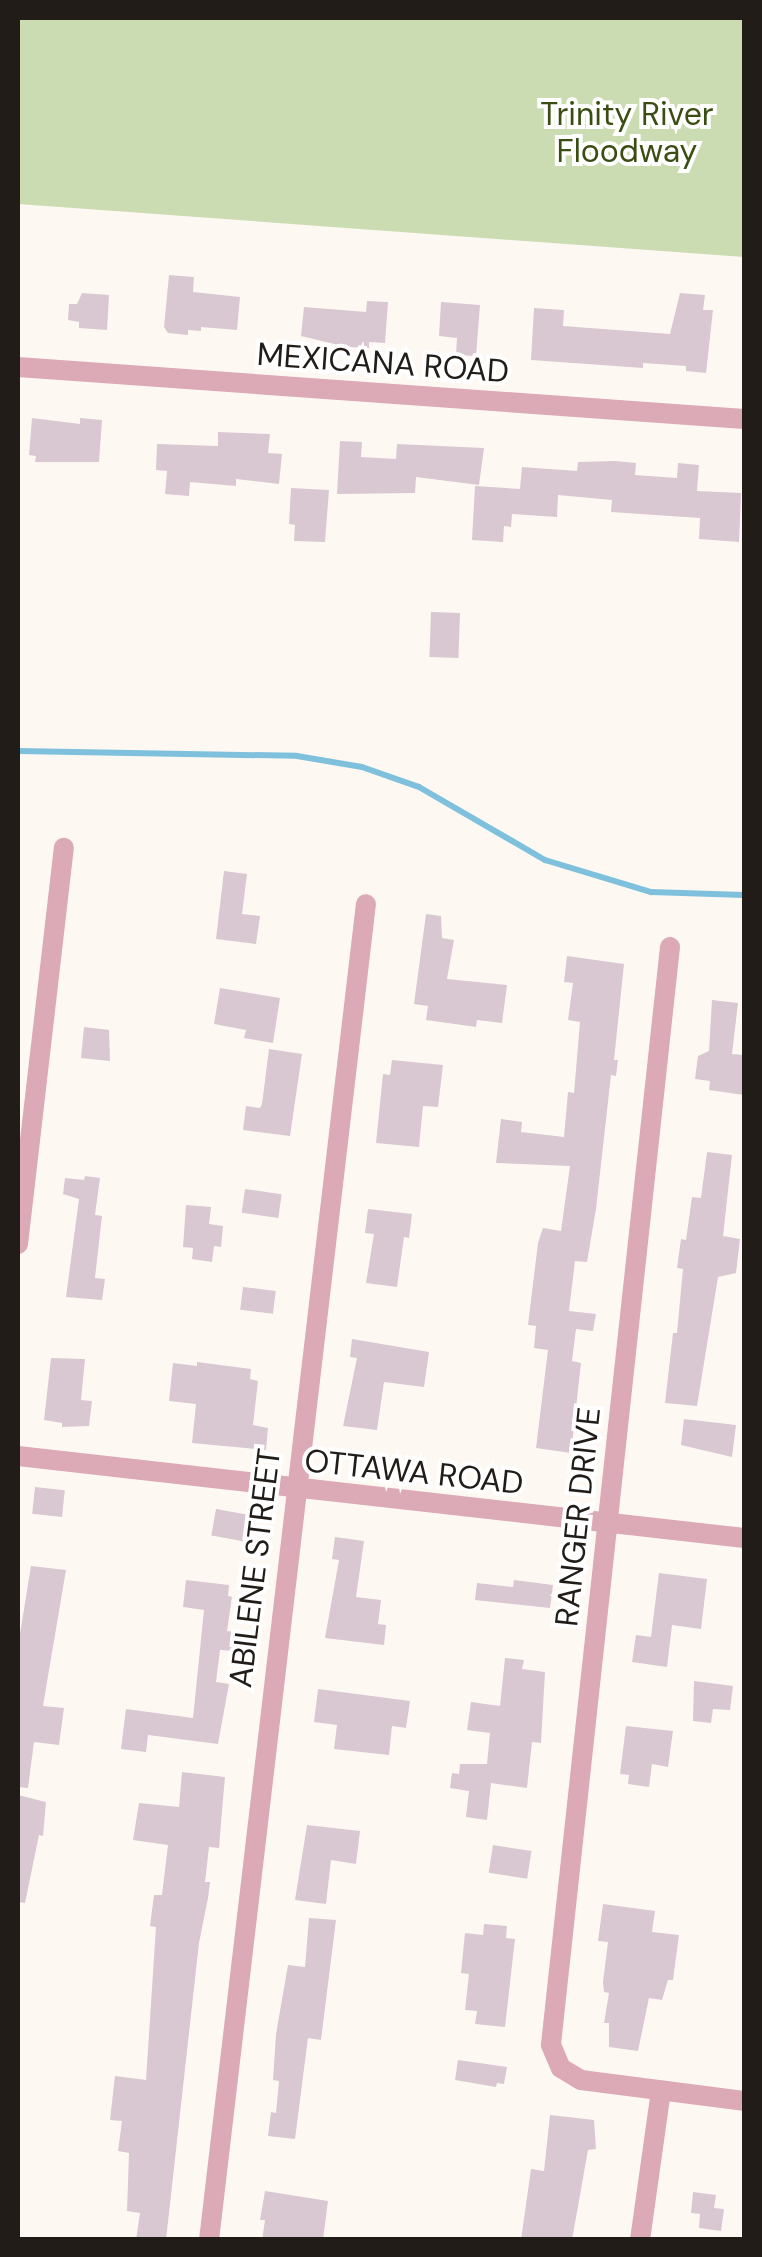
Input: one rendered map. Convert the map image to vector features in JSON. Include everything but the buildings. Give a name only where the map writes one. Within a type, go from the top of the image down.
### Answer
[{"type":"street","name":"MEXICANA ROAD","points":[[18,367],[744,420]]},
{"type":"street","points":[[18,1244],[64,848]]},
{"type":"street","name":"ABILENE STREET","points":[[209,2240],[294,1489],[366,904]]},
{"type":"street","name":"RANGER DRIVE","points":[[661,2091],[581,2080],[561,2068],[551,2045],[670,947]]},
{"type":"street","name":"OTTAWA ROAD","points":[[18,1456],[744,1538]]},
{"type":"street","points":[[640,2240],[661,2091],[744,2101]]},
{"type":"green space","name":"Trinity River Floodway","points":[[18,18],[744,18],[744,257],[18,204]]},
{"type":"waterway","points":[[18,751],[297,756],[362,767],[419,787],[545,860],[651,892],[744,895]]}]
